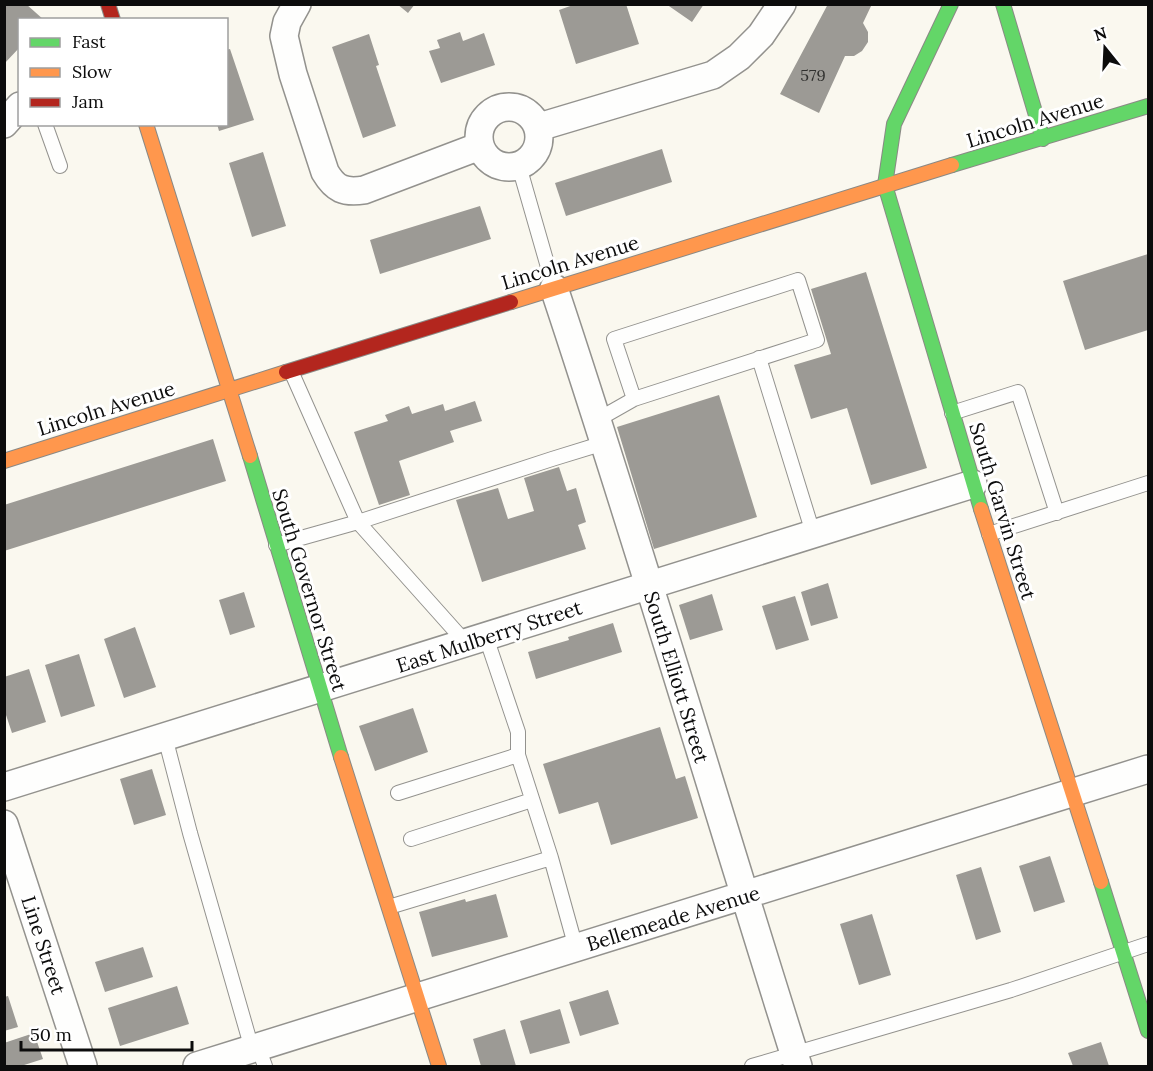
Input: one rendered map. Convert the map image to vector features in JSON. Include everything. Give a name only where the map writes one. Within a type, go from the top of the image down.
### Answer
[{"type":"street","points":[[93,18],[106,4],[112,18]]},
{"type":"street","points":[[297,4],[287,22],[284,36],[293,74],[325,171],[331,182],[340,189],[352,192],[364,190],[480,146]]},
{"type":"street","points":[[539,128],[713,75],[739,57],[761,35],[782,4]]},
{"type":"street","name":"South Garvin Street","points":[[951,4],[894,124],[885,185],[973,484],[1149,1031]]},
{"type":"street","points":[[1003,4],[1043,138]]},
{"type":"street","points":[[512,106],[524,110],[533,117],[539,128],[540,139],[537,151],[519,166],[507,167],[496,164],[486,157],[480,146],[479,135],[482,123],[489,114],[500,108],[512,106]]},
{"type":"street","name":"Lincoln Avenue","points":[[4,460],[885,185],[1149,106]]},
{"type":"street","points":[[4,124],[18,108]]},
{"type":"street","name":"South Governor Street","points":[[147,126],[439,1066]]},
{"type":"street","name":"South Elliott Street","points":[[554,288],[649,585],[796,1061]]},
{"type":"street","name":"East Mulberry Street","points":[[4,787],[973,484]]},
{"type":"street","name":"Bellemeade Avenue","points":[[197,1066],[258,1054],[417,998],[1149,769]]},
{"type":"street","name":"Line Street","points":[[4,824],[83,1066]]},
{"type":"lane","points":[[46,126],[60,166]]},
{"type":"lane","points":[[519,166],[554,288]]},
{"type":"lane","points":[[276,545],[358,522],[552,459],[601,432],[634,399],[817,340],[798,280],[615,339],[634,399]]},
{"type":"lane","points":[[759,358],[813,533]]},
{"type":"lane","points":[[291,371],[358,522],[476,640],[518,732],[518,755],[551,858],[576,948]]},
{"type":"lane","points":[[952,413],[1018,392],[1057,513]]},
{"type":"lane","points":[[989,534],[1149,483]]},
{"type":"lane","points":[[165,737],[190,833],[258,1054]]},
{"type":"lane","points":[[398,793],[518,755]]},
{"type":"lane","points":[[411,839],[532,800]]},
{"type":"lane","points":[[389,907],[551,858]]},
{"type":"lane","points":[[752,1066],[796,1061],[880,1028],[1011,990],[1149,944]]},
{"type":"building","points":[[4,4],[26,4],[42,18],[18,18],[18,49],[4,64]]},
{"type":"building","points":[[397,4],[415,4],[408,13]]},
{"type":"building","points":[[576,4],[626,4],[639,44],[576,64],[559,10]]},
{"type":"building","points":[[666,4],[704,4],[692,22]]},
{"type":"building","points":[[828,4],[872,4],[863,23],[868,32],[868,42],[862,51],[854,56],[845,56],[819,113],[780,94]]},
{"type":"building","points":[[460,32],[463,41],[484,33],[495,65],[441,83],[429,51],[440,48],[437,40]]},
{"type":"building","points":[[369,34],[379,65],[376,66],[396,126],[363,138],[332,47]]},
{"type":"building","points":[[230,49],[254,120],[219,131],[218,126],[228,126],[228,50]]},
{"type":"building","points":[[662,149],[672,182],[566,216],[555,183]]},
{"type":"building","points":[[263,152],[286,226],[252,237],[229,163]]},
{"type":"building","points":[[480,206],[491,239],[380,274],[370,240]]},
{"type":"building","points":[[1148,254],[1148,330],[1085,350],[1063,281]]},
{"type":"building","points":[[866,272],[927,468],[871,485],[847,408],[811,419],[794,365],[831,354],[811,289]]},
{"type":"building","points":[[719,395],[757,517],[654,549],[617,427]]},
{"type":"building","points":[[475,401],[482,421],[450,431],[454,442],[399,461],[410,495],[379,505],[354,432],[388,421],[385,415],[409,406],[412,414],[443,404],[445,411]]},
{"type":"building","points":[[213,439],[226,481],[4,551],[4,505]]},
{"type":"building","points":[[559,467],[567,491],[576,488],[586,522],[578,525],[586,549],[482,582],[456,500],[498,488],[508,519],[534,511],[524,478]]},
{"type":"building","points":[[828,583],[838,618],[811,626],[801,592]]},
{"type":"building","points":[[244,592],[255,627],[230,635],[219,600]]},
{"type":"building","points":[[712,594],[723,630],[690,640],[679,605]]},
{"type":"building","points":[[795,596],[809,640],[776,650],[762,606]]},
{"type":"building","points":[[613,623],[622,652],[536,679],[528,652],[569,640],[568,637]]},
{"type":"building","points":[[135,627],[156,687],[124,698],[104,639]]},
{"type":"building","points":[[79,654],[95,706],[61,717],[45,665]]},
{"type":"building","points":[[29,669],[46,722],[12,733],[4,709],[4,677]]},
{"type":"building","points":[[413,708],[428,752],[375,771],[359,726]]},
{"type":"building","points":[[660,727],[676,779],[685,776],[698,818],[611,845],[598,802],[559,814],[543,764]]},
{"type":"building","points":[[152,769],[166,815],[134,825],[120,779]]},
{"type":"building","points":[[1050,856],[1065,902],[1034,912],[1019,866]]},
{"type":"building","points":[[981,867],[1001,932],[976,940],[956,875]]},
{"type":"building","points":[[496,894],[508,937],[432,957],[419,912],[465,899],[466,902]]},
{"type":"building","points":[[872,914],[891,975],[859,985],[840,924]]},
{"type":"building","points":[[143,947],[153,977],[105,992],[95,962]]},
{"type":"building","points":[[177,986],[189,1024],[120,1046],[108,1008]]},
{"type":"building","points":[[608,990],[619,1024],[580,1036],[569,1002]]},
{"type":"building","points":[[8,996],[18,1027],[4,1031],[4,997]]},
{"type":"building","points":[[560,1009],[570,1043],[530,1054],[520,1021]]},
{"type":"building","points":[[505,1029],[516,1066],[481,1066],[473,1039]]},
{"type":"building","points":[[34,1033],[43,1059],[21,1066],[4,1066],[4,1043]]},
{"type":"building","points":[[1101,1042],[1109,1066],[1073,1066],[1068,1053]]},
{"type":"traffic: fast","points":[[951,4],[894,124],[885,185],[981,509]]},
{"type":"traffic: fast","points":[[1003,4],[1043,139]]},
{"type":"traffic: fast","points":[[952,165],[1148,106]]},
{"type":"traffic: fast","points":[[250,456],[341,757]]},
{"type":"traffic: fast","points":[[1101,882],[1148,1031]]},
{"type":"traffic: slow","points":[[147,126],[250,456]]},
{"type":"traffic: slow","points":[[511,302],[952,165]]},
{"type":"traffic: slow","points":[[4,461],[286,372]]},
{"type":"traffic: slow","points":[[981,509],[1101,882]]},
{"type":"traffic: slow","points":[[341,757],[439,1066]]},
{"type":"traffic: jam","points":[[108,4],[112,18]]},
{"type":"traffic: jam","points":[[286,372],[511,302]]}]
